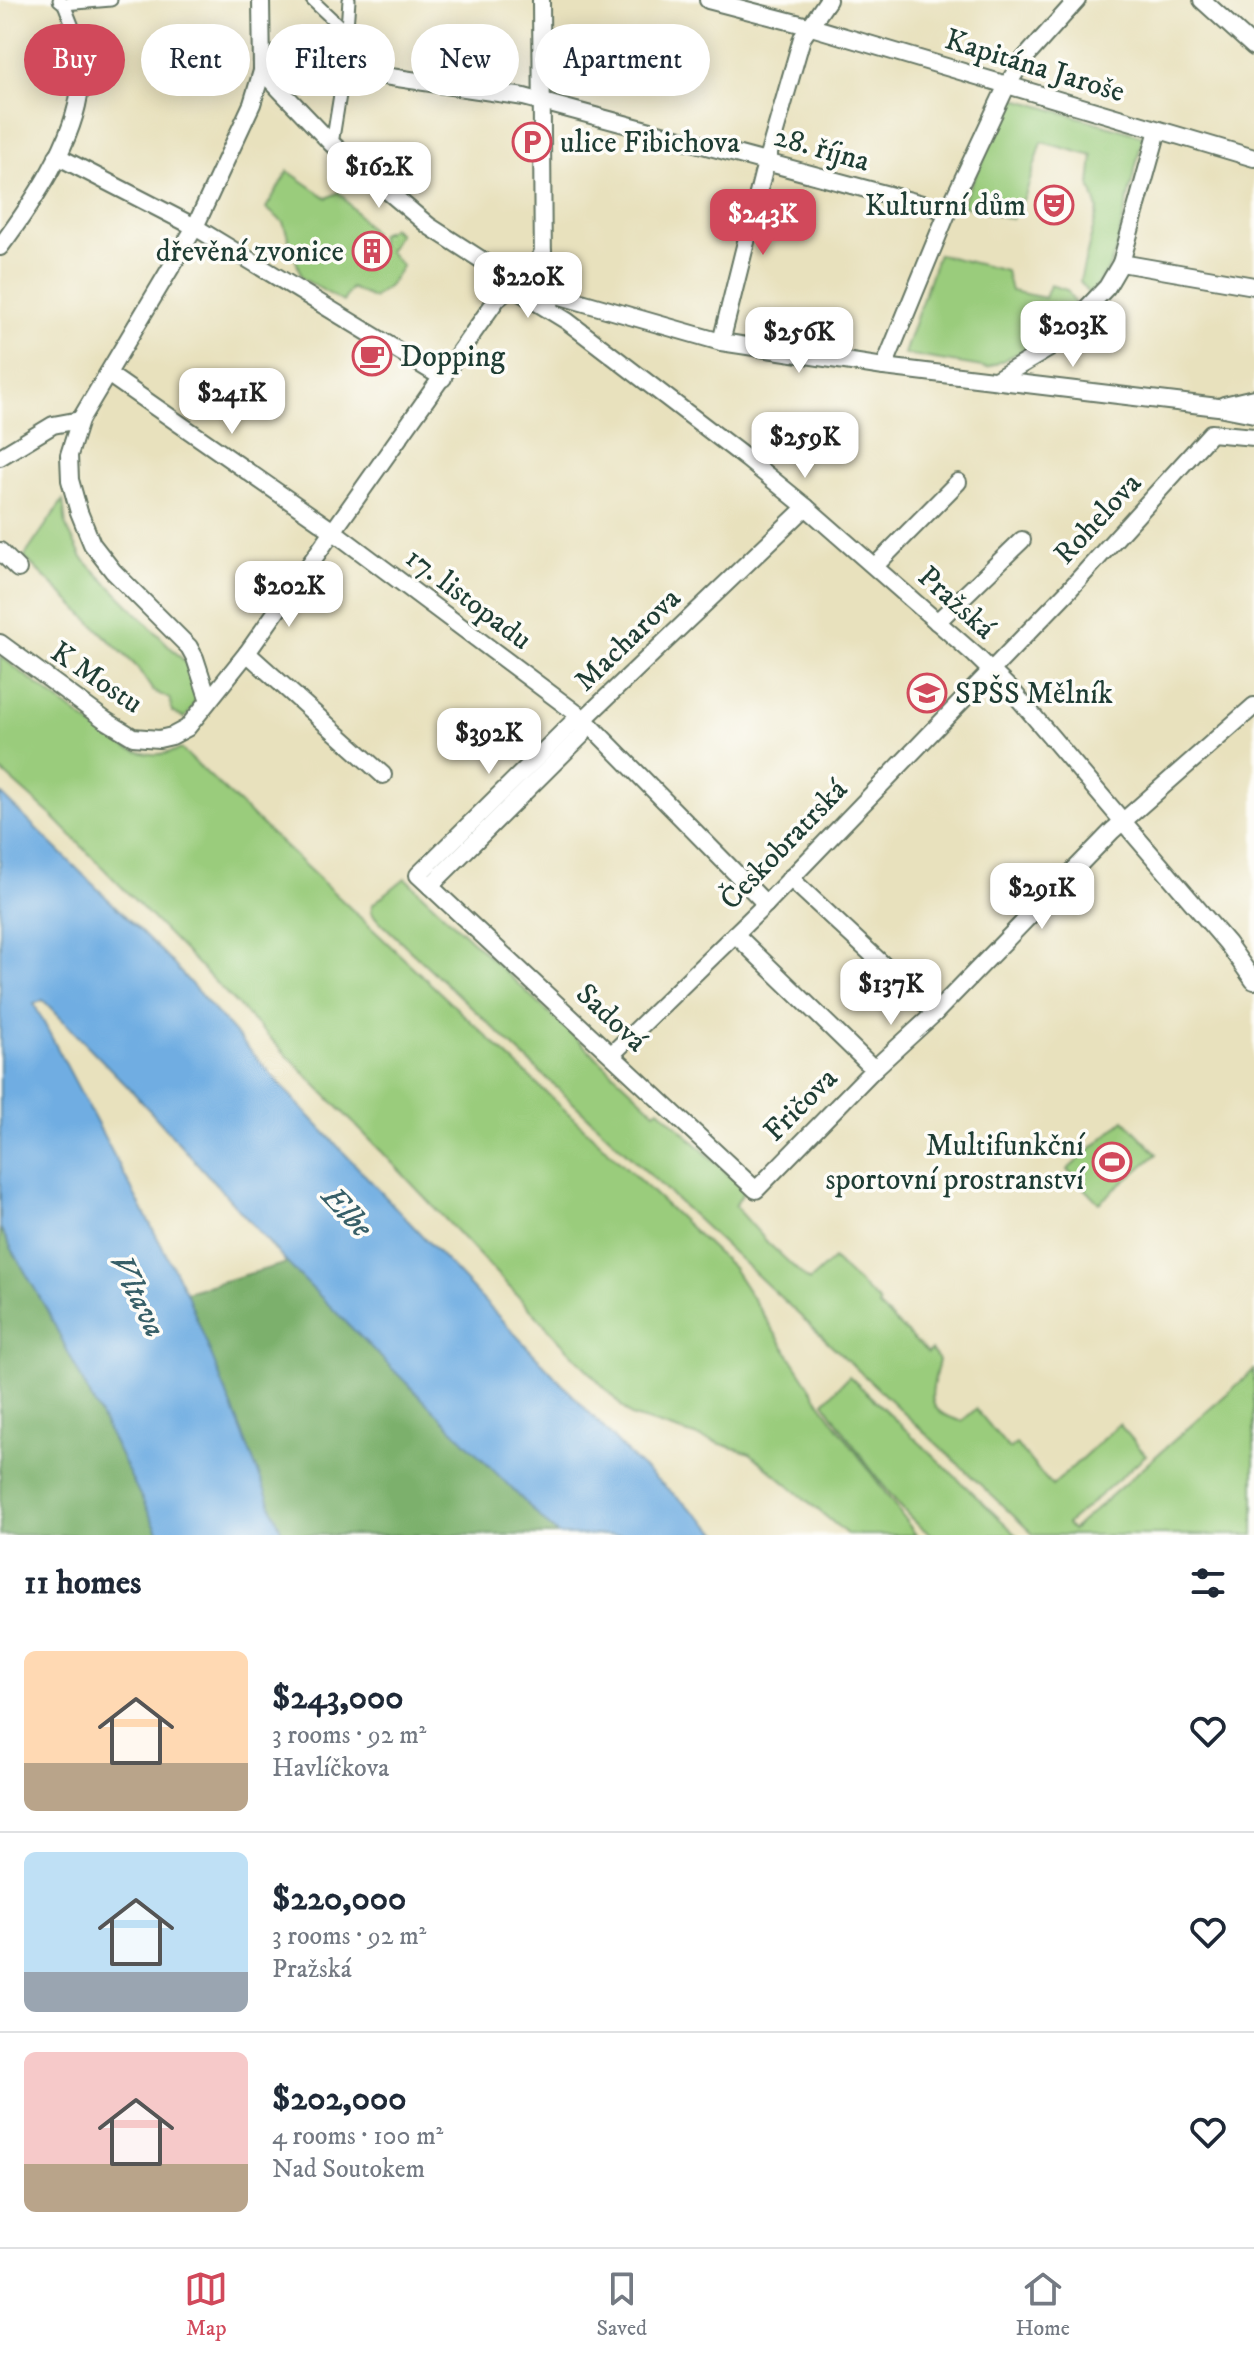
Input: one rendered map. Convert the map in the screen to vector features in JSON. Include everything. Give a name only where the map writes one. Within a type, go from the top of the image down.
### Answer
[{"type":"street","points":[[71,24],[62,2],[111,0]]},
{"type":"street","points":[[208,698],[189,647],[113,571],[92,544],[70,480],[69,455],[80,420],[195,227],[252,104],[262,71],[261,0]]},
{"type":"street","points":[[312,0],[337,24]]},
{"type":"street","points":[[348,24],[349,0]]},
{"type":"street","points":[[541,0],[543,252],[547,293],[721,342],[884,367],[1218,407],[1254,414]]},
{"type":"street","name":"Kapitána Jaroše","points":[[708,0],[808,26],[1254,158]]},
{"type":"street","points":[[721,342],[802,38],[828,0]]},
{"type":"street","points":[[884,367],[948,211],[1007,85],[1024,59],[1077,0]]},
{"type":"street","points":[[1202,0],[1254,47]]},
{"type":"street","name":"Pražská","points":[[262,71],[332,144],[429,226],[510,275],[547,293],[567,321]]},
{"type":"street","name":"28. října","points":[[395,78],[542,101],[948,211]]},
{"type":"street","points":[[0,247],[65,141],[78,96]]},
{"type":"street","points":[[332,144],[340,96]]},
{"type":"street","points":[[1001,381],[997,379],[1048,349],[1107,287],[1121,263],[1158,130]]},
{"type":"street","points":[[57,156],[195,227],[443,378]]},
{"type":"street","points":[[510,275],[540,260],[543,252]]},
{"type":"street","points":[[1121,263],[1254,286]]},
{"type":"street","name":"Pražská","points":[[510,275],[806,507],[991,670],[1227,943],[1254,981]]},
{"type":"street","name":"K Mostu","points":[[0,643],[133,737],[149,740],[172,736],[187,728],[247,653],[443,378],[510,275]]},
{"type":"street","points":[[581,333],[579,323],[582,313],[596,305]]},
{"type":"street","name":"17. listopadu","points":[[108,374],[333,531],[584,719],[766,904]]},
{"type":"street","points":[[1218,407],[1254,398]]},
{"type":"street","points":[[0,457],[53,425],[80,420]]},
{"type":"street","name":"Rohelova","points":[[991,670],[1069,590],[1211,433],[1254,437]]},
{"type":"street","points":[[875,566],[958,482]]},
{"type":"street","name":"Macharova","points":[[424,880],[583,734],[584,719],[806,507]]},
{"type":"street","points":[[937,622],[1022,540]]},
{"type":"street","points":[[0,551],[18,569]]},
{"type":"street","points":[[247,653],[383,775]]},
{"type":"street","name":"Českobratrská","points":[[612,1054],[766,904],[991,670]]},
{"type":"street","name":"Fričova","points":[[756,1190],[1123,821],[1254,706]]},
{"type":"street","points":[[790,878],[935,1013]]},
{"type":"street","name":"Sadová","points":[[424,880],[756,1190]]},
{"type":"street","points":[[735,934],[874,1069]]},
{"type":"green space","points":[[1013,98],[1143,136],[1115,253],[1108,270],[1089,295],[1080,281],[1098,209],[1090,185],[1093,156],[1042,142],[1025,196],[1012,219],[961,205]]},
{"type":"green space","points":[[288,171],[327,198],[339,192],[373,233],[360,251],[363,260],[377,260],[382,251],[379,235],[392,228],[399,234],[388,251],[402,266],[389,286],[373,298],[351,288],[343,302],[302,278],[283,222],[266,208]]},
{"type":"green space","points":[[938,254],[1006,271],[1011,291],[1045,298],[1050,285],[1067,290],[1077,307],[1044,340],[988,368],[904,354]]},
{"type":"green space","points":[[63,500],[66,526],[82,558],[195,672],[195,703],[184,718],[172,712],[170,699],[153,691],[137,667],[24,557]]},
{"type":"green space","points":[[0,656],[96,729],[101,728],[127,748],[148,754],[181,749],[733,1268],[821,1404],[916,1535],[848,1535],[750,1453],[631,1416],[381,1151],[53,817],[0,770]]},
{"type":"green space","points":[[405,878],[655,1112],[659,1109],[745,1190],[735,1206],[768,1243],[809,1281],[833,1259],[928,1353],[931,1350],[939,1360],[932,1400],[940,1412],[962,1421],[976,1409],[1009,1449],[1016,1444],[1052,1486],[1119,1424],[1146,1455],[1067,1524],[1072,1530],[1254,1370],[1254,1535],[1034,1535],[374,916],[371,911],[373,904]]},
{"type":"green space","name":"Multifunkční sportovní prostranství","points":[[1124,1120],[1157,1154],[1099,1203],[1067,1170]]},
{"type":"green space","points":[[0,1228],[47,1310],[160,1535],[0,1535]]},
{"type":"green space","points":[[287,1263],[558,1535],[283,1535],[186,1292]]},
{"type":"green space","points":[[849,1376],[1017,1535],[935,1535],[909,1516],[876,1476],[824,1402]]},
{"type":"water","points":[[0,793],[166,956],[296,1102],[633,1459],[721,1535],[558,1535],[287,1263],[132,1091],[43,1000],[34,1004],[186,1292],[283,1535],[160,1535],[47,1310],[0,1228]]},
{"type":"place","name":"ulice Fibichova","points":[[532,142]]},
{"type":"place","name":"Kulturní dům","points":[[1054,205]]},
{"type":"place","name":"dřevěná zvonice","points":[[372,251]]},
{"type":"place","name":"Dopping","points":[[372,356]]},
{"type":"place","name":"SPŠS Mělník","points":[[927,693]]},
{"type":"place","name":"Multifunkční sportovní prostranství","points":[[1112,1162]]},
{"type":"water label","name":"Elbe","points":[[348,1211]]},
{"type":"water label","name":"Vltava","points":[[139,1295]]}]
